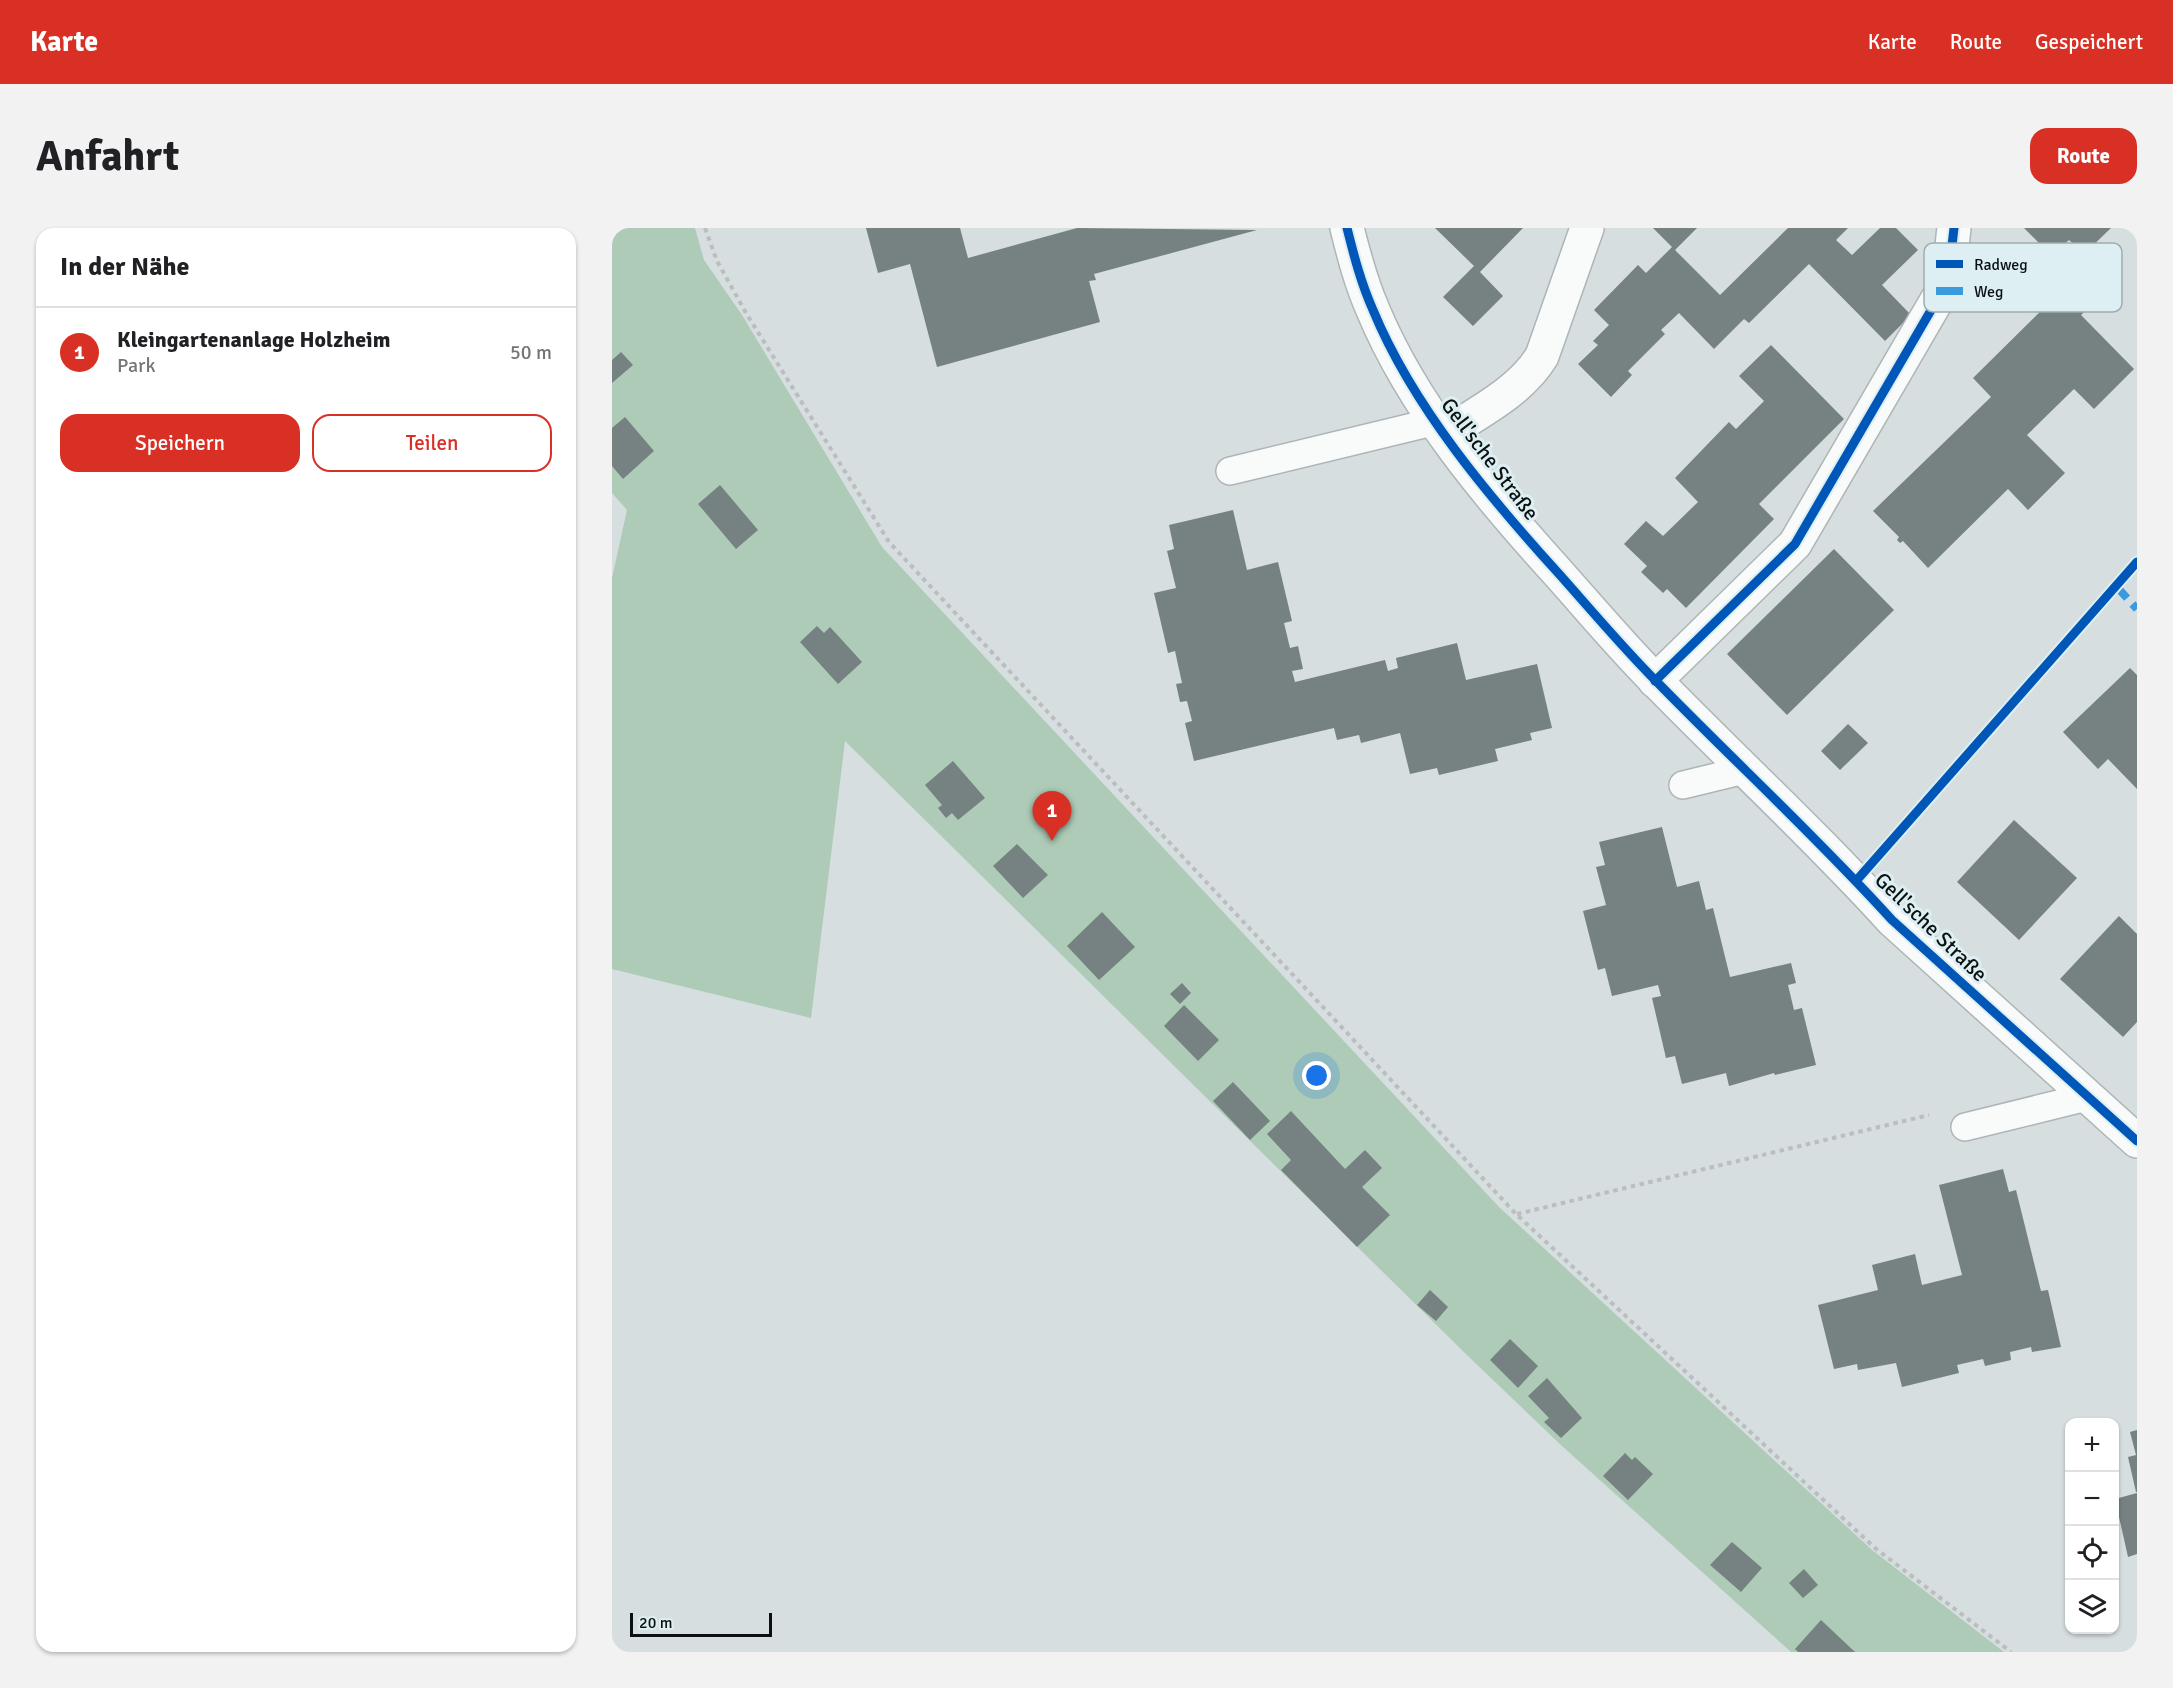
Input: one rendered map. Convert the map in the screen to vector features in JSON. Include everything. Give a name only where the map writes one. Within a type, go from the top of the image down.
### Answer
[{"type":"street","name":"Gell'sche Straße","points":[[1347,228],[1373,311],[1389,345],[1441,428],[1487,491],[1536,549],[1655,681],[1892,920],[2087,1097],[2132,1127]]},
{"type":"street","name":"Gell'sche Straße","points":[[1441,428],[1500,398],[1535,368],[1542,356],[1587,228]]},
{"type":"street","points":[[1952,243],[1954,228]]},
{"type":"street","points":[[1655,681],[1795,544],[1930,312]]},
{"type":"lane","points":[[1230,471],[1441,428]]},
{"type":"lane","points":[[1683,785],[1745,770]]},
{"type":"lane","points":[[1965,1127],[2087,1097]]},
{"type":"path","points":[[705,228],[726,280],[889,542],[1516,1214],[1875,1548],[2011,1652]]},
{"type":"path","points":[[1516,1214],[1931,1114]]},
{"type":"green space","points":[[612,228],[695,228],[704,260],[742,315],[882,547],[1499,1207],[1872,1550],[2004,1652],[1791,1652],[1562,1446],[1470,1358],[845,741],[811,1018],[612,969],[612,578],[627,510],[612,493]]},
{"type":"building","points":[[866,228],[960,228],[968,258],[1077,228],[1257,230],[1094,274],[1096,280],[1089,281],[1100,322],[937,367],[910,264],[878,273]]},
{"type":"building","points":[[1435,228],[1523,228],[1480,272],[1503,296],[1473,326],[1443,297],[1474,266]]},
{"type":"building","points":[[1653,228],[1697,228],[1675,250],[1720,295],[1788,228],[1848,228],[1836,240],[1852,255],[1880,228],[1896,228],[1918,250],[1882,285],[1911,315],[1885,341],[1809,264],[1749,323],[1744,319],[1714,349],[1679,313],[1661,330],[1665,334],[1628,371],[1632,375],[1611,397],[1578,364],[1598,345],[1593,341],[1609,325],[1594,310],[1638,265],[1646,273],[1672,247]]},
{"type":"building","points":[[2024,228],[2111,228],[2095,243],[2072,243],[2069,240],[2066,243],[2039,243]]},
{"type":"building","points":[[2040,312],[2084,312],[2081,315],[2134,369],[2094,409],[2074,389],[2027,435],[2065,473],[2028,510],[2008,489],[1928,568],[1903,541],[1900,543],[1897,540],[1899,537],[1873,511],[1991,397],[1973,378]]},
{"type":"building","points":[[1771,345],[1844,419],[1759,504],[1774,519],[1686,608],[1667,589],[1663,593],[1641,572],[1647,566],[1624,544],[1646,521],[1663,536],[1698,502],[1675,478],[1729,422],[1736,429],[1764,401],[1739,376]]},
{"type":"building","points":[[621,352],[633,365],[612,383],[612,360]]},
{"type":"building","points":[[625,417],[654,451],[623,479],[612,466],[612,428]]},
{"type":"building","points":[[720,485],[758,530],[736,549],[698,504]]},
{"type":"building","points":[[1233,510],[1247,570],[1278,562],[1292,621],[1284,623],[1290,648],[1298,646],[1303,669],[1292,671],[1295,682],[1385,660],[1388,671],[1398,668],[1396,658],[1457,643],[1466,680],[1537,664],[1552,728],[1530,733],[1532,740],[1495,749],[1498,761],[1439,775],[1437,768],[1410,774],[1400,733],[1361,743],[1359,735],[1337,740],[1334,728],[1194,761],[1185,723],[1192,721],[1187,701],[1180,702],[1176,684],[1182,683],[1175,651],[1168,653],[1154,593],[1176,588],[1167,551],[1174,549],[1169,525]]},
{"type":"building","points":[[1834,549],[1894,610],[1787,715],[1727,654]]},
{"type":"building","points":[[817,626],[824,633],[830,627],[862,662],[838,684],[800,642]]},
{"type":"building","points":[[2130,668],[2137,675],[2137,789],[2108,759],[2098,769],[2063,732]]},
{"type":"building","points":[[1848,724],[1868,743],[1840,770],[1821,751]]},
{"type":"building","points":[[953,761],[985,798],[958,820],[952,813],[946,818],[938,808],[942,805],[925,785]]},
{"type":"building","points":[[2014,820],[2077,878],[2019,940],[1957,882]]},
{"type":"building","points":[[1662,827],[1677,887],[1699,881],[1706,910],[1713,908],[1730,977],[1791,963],[1796,983],[1788,985],[1794,1010],[1802,1008],[1816,1065],[1775,1075],[1774,1073],[1729,1086],[1726,1073],[1682,1084],[1675,1056],[1666,1058],[1652,998],[1661,996],[1658,985],[1612,996],[1605,968],[1598,970],[1583,911],[1606,905],[1596,867],[1605,865],[1599,842]]},
{"type":"building","points":[[1017,844],[1048,875],[1023,898],[993,866]]},
{"type":"building","points":[[1102,912],[1135,947],[1099,980],[1067,946]]},
{"type":"building","points":[[2119,916],[2137,934],[2137,1022],[2123,1037],[2060,979]]},
{"type":"building","points":[[1182,983],[1191,993],[1180,1004],[1170,994]]},
{"type":"building","points":[[1184,1005],[1219,1040],[1198,1061],[1164,1026]]},
{"type":"building","points":[[1233,1082],[1270,1121],[1250,1140],[1213,1101]]},
{"type":"building","points":[[1291,1111],[1345,1169],[1365,1150],[1382,1168],[1362,1187],[1390,1215],[1357,1247],[1281,1170],[1291,1160],[1267,1134]]},
{"type":"building","points":[[2003,1169],[2009,1192],[2016,1190],[2041,1291],[2048,1290],[2061,1347],[2032,1352],[2031,1347],[2010,1352],[2011,1360],[1985,1366],[1983,1359],[1957,1365],[1959,1373],[1902,1387],[1896,1363],[1858,1370],[1857,1364],[1834,1369],[1818,1305],[1878,1290],[1872,1265],[1915,1254],[1922,1285],[1962,1275],[1939,1185]]},
{"type":"building","points":[[1430,1290],[1448,1307],[1436,1321],[1417,1305]]},
{"type":"building","points":[[1510,1339],[1538,1366],[1518,1388],[1490,1360]]},
{"type":"building","points":[[1547,1378],[1582,1418],[1561,1438],[1544,1422],[1549,1418],[1528,1396]]},
{"type":"building","points":[[2137,1430],[2136,1492],[2128,1457],[2136,1455],[2130,1432]]},
{"type":"building","points":[[1625,1453],[1632,1460],[1635,1457],[1653,1474],[1628,1500],[1603,1476]]},
{"type":"building","points":[[2137,1493],[2137,1554],[2128,1557],[2119,1517],[2119,1498]]},
{"type":"building","points":[[1732,1542],[1762,1568],[1741,1592],[1710,1565]]},
{"type":"building","points":[[1804,1569],[1818,1585],[1803,1598],[1789,1583]]},
{"type":"building","points":[[1821,1620],[1855,1652],[1798,1652],[1795,1649]]},
{"type":"marked path","points":[[2117,587],[2137,609]]},
{"type":"cycle path","points":[[1347,228],[1369,300],[1409,382],[1455,450],[1507,515],[1644,669],[1835,859],[1892,920],[2137,1141]]},
{"type":"cycle path","points":[[1952,243],[1954,228]]},
{"type":"cycle path","points":[[1655,681],[1795,544],[1930,312]]},
{"type":"cycle path","points":[[1856,881],[2137,562]]},
{"type":"place","name":"Kleingartenanlage Holzheim","points":[[1052,841]]}]
